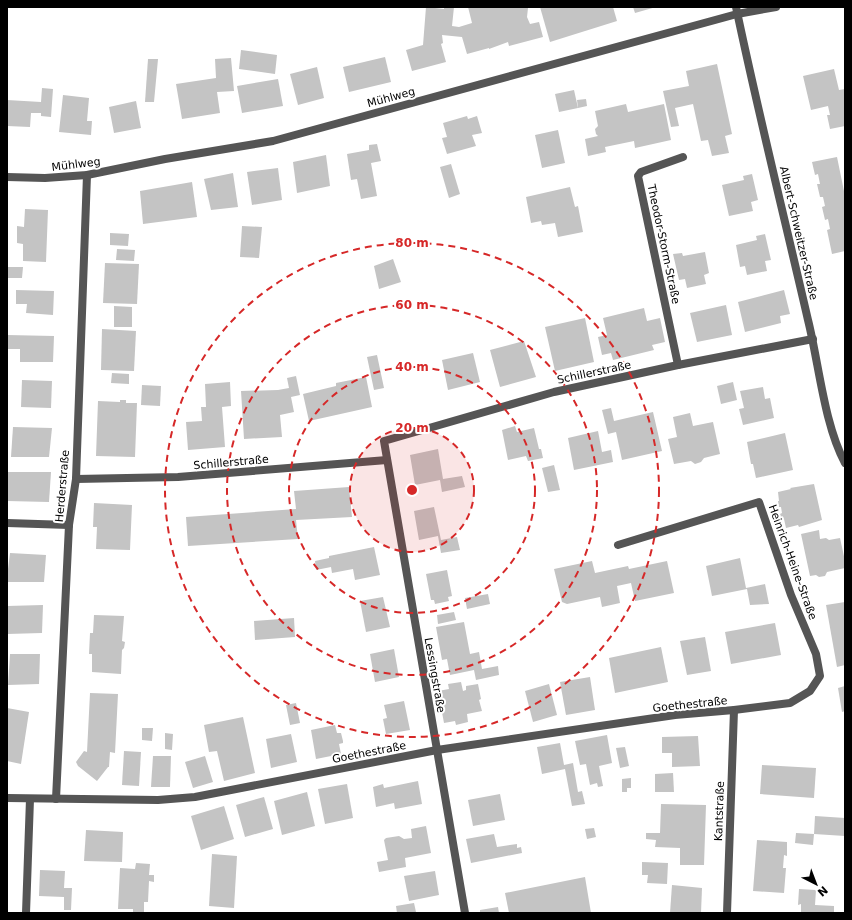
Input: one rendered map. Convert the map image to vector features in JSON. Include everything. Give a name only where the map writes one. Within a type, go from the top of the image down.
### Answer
[{"type":"street","name":"Mühlweg","points":[[7,177],[46,178],[87,175],[165,159],[273,141],[736,10],[776,7]]},
{"type":"street","name":"Albert-Schweitzer-Straße","points":[[736,10],[813,339],[827,413],[839,452],[845,463]]},
{"type":"street","name":"Theodor-Storm-Straße","points":[[678,365],[638,176],[641,172],[683,157]]},
{"type":"street","name":"Herderstraße","points":[[56,799],[69,526],[76,479],[87,175]]},
{"type":"street","name":"Schillerstraße","points":[[384,441],[554,392],[678,365],[813,339]]},
{"type":"street","name":"Lessingstraße","points":[[384,441],[465,913]]},
{"type":"street","name":"Schillerstraße","points":[[76,479],[178,477],[387,460]]},
{"type":"street","name":"Heinrich-Heine-Straße","points":[[618,544],[759,502],[791,595],[816,654],[820,676],[810,691],[790,703],[734,710]]},
{"type":"street","points":[[7,523],[69,526]]},
{"type":"street","name":"Goethestraße","points":[[7,798],[158,800],[195,797],[437,750],[675,715],[734,710]]},
{"type":"street","name":"Kantstraße","points":[[727,913],[734,710]]},
{"type":"street","points":[[26,913],[30,799]]},
{"type":"building","points":[[426,7],[444,9],[444,7],[454,7],[452,26],[459,27],[472,23],[468,7],[528,8],[527,17],[530,24],[539,22],[543,37],[509,46],[508,42],[489,49],[467,54],[462,37],[442,35],[443,43],[441,44],[446,62],[412,71],[406,50],[423,45]]},
{"type":"building","points":[[540,7],[613,7],[617,21],[550,42]]},
{"type":"building","points":[[633,7],[656,7],[635,13]]},
{"type":"building","points":[[241,50],[277,55],[275,74],[239,69]]},
{"type":"building","points":[[385,57],[391,82],[349,92],[343,67]]},
{"type":"building","points":[[231,58],[234,91],[217,92],[220,113],[182,119],[176,84],[216,78],[215,59]]},
{"type":"building","points":[[148,59],[158,59],[154,102],[145,102]]},
{"type":"building","points":[[717,64],[732,134],[725,136],[729,153],[712,156],[708,140],[701,141],[693,104],[675,108],[679,126],[671,127],[663,91],[689,86],[686,71]]},
{"type":"building","points":[[317,67],[324,98],[298,105],[290,74]]},
{"type":"building","points":[[834,69],[839,90],[845,89],[845,126],[830,129],[827,115],[830,115],[828,106],[811,110],[803,76]]},
{"type":"building","points":[[278,79],[283,106],[242,113],[237,86]]},
{"type":"building","points":[[42,88],[53,89],[51,117],[41,116],[41,113],[31,113],[30,127],[7,126],[7,100],[41,102]]},
{"type":"building","points":[[574,90],[578,108],[559,112],[555,94]]},
{"type":"building","points":[[63,95],[89,98],[87,121],[92,121],[91,135],[59,132]]},
{"type":"building","points":[[586,99],[587,106],[578,108],[577,100]]},
{"type":"building","points":[[136,101],[141,128],[114,133],[109,107]]},
{"type":"building","points":[[626,104],[628,112],[664,104],[671,140],[635,148],[634,141],[605,147],[606,152],[588,156],[585,139],[598,136],[595,129],[598,126],[595,111]]},
{"type":"building","points":[[467,116],[468,119],[477,116],[482,133],[472,135],[476,146],[447,154],[442,138],[447,137],[443,123]]},
{"type":"building","points":[[558,130],[565,163],[542,168],[535,135]]},
{"type":"building","points":[[377,144],[381,161],[371,163],[377,196],[361,199],[357,179],[351,180],[347,154],[369,150],[369,145]]},
{"type":"building","points":[[326,155],[330,186],[297,193],[293,162]]},
{"type":"building","points":[[837,157],[845,196],[845,251],[832,254],[827,230],[830,229],[828,219],[825,220],[822,207],[825,206],[823,197],[820,197],[817,184],[820,184],[818,174],[815,175],[812,162]]},
{"type":"building","points":[[451,164],[460,194],[449,198],[440,167]]},
{"type":"building","points":[[278,168],[282,200],[252,205],[247,172]]},
{"type":"building","points":[[233,173],[238,207],[211,210],[204,179]]},
{"type":"building","points":[[752,174],[758,200],[751,202],[753,211],[729,216],[722,185],[744,180],[743,176]]},
{"type":"building","points":[[192,182],[197,217],[143,224],[140,191]]},
{"type":"building","points":[[570,187],[575,207],[578,206],[583,232],[558,237],[555,223],[542,225],[541,221],[531,223],[526,197]]},
{"type":"building","points":[[25,209],[48,210],[46,262],[23,261],[23,244],[17,243],[17,226],[24,227]]},
{"type":"building","points":[[242,226],[262,227],[259,258],[240,257]]},
{"type":"building","points":[[110,233],[129,234],[128,246],[110,245]]},
{"type":"building","points":[[765,234],[771,260],[765,261],[767,271],[747,275],[745,266],[740,267],[736,245],[757,240],[756,236]]},
{"type":"building","points":[[117,249],[135,250],[134,261],[116,260]]},
{"type":"building","points":[[705,252],[709,273],[704,275],[706,284],[687,288],[685,279],[679,280],[673,254],[682,253],[683,256]]},
{"type":"building","points":[[393,259],[401,282],[379,289],[374,266]]},
{"type":"building","points":[[105,263],[139,264],[137,304],[103,303]]},
{"type":"building","points":[[7,267],[23,267],[22,278],[7,278]]},
{"type":"building","points":[[16,290],[54,291],[53,315],[26,313],[27,304],[16,304]]},
{"type":"building","points":[[784,290],[790,314],[780,316],[781,323],[745,332],[738,302]]},
{"type":"building","points":[[726,305],[732,335],[697,342],[690,313]]},
{"type":"building","points":[[114,306],[132,307],[132,327],[114,327]]},
{"type":"building","points":[[644,308],[647,321],[660,318],[665,342],[652,345],[654,350],[613,360],[611,353],[602,355],[598,337],[607,335],[603,318]]},
{"type":"building","points":[[585,318],[594,362],[555,371],[545,327]]},
{"type":"building","points":[[102,329],[136,331],[134,371],[101,370]]},
{"type":"building","points":[[7,335],[54,336],[53,362],[20,362],[20,349],[7,349]]},
{"type":"building","points":[[524,341],[536,377],[500,387],[490,350]]},
{"type":"building","points":[[473,353],[480,382],[448,390],[442,360]]},
{"type":"building","points":[[377,355],[384,388],[374,390],[367,357]]},
{"type":"building","points":[[112,373],[129,374],[129,384],[111,383]]},
{"type":"building","points":[[296,376],[300,395],[291,397],[294,412],[280,415],[282,437],[244,439],[241,391],[278,390],[289,388],[287,378]]},
{"type":"building","points":[[366,377],[372,407],[309,421],[303,394],[336,386],[336,383]]},
{"type":"building","points":[[22,380],[52,381],[51,408],[21,407]]},
{"type":"building","points":[[230,382],[231,406],[222,407],[225,447],[188,450],[186,422],[202,421],[201,407],[206,407],[205,384]]},
{"type":"building","points":[[733,382],[737,400],[721,404],[717,386]]},
{"type":"building","points":[[142,385],[161,386],[160,406],[141,405]]},
{"type":"building","points":[[763,387],[765,399],[770,398],[774,418],[743,425],[739,409],[744,408],[740,391]]},
{"type":"building","points":[[120,400],[126,400],[126,403],[137,403],[135,457],[96,456],[98,401],[120,402]]},
{"type":"building","points":[[611,408],[614,421],[653,412],[662,451],[622,460],[616,432],[608,434],[602,410]]},
{"type":"building","points":[[690,413],[693,426],[713,422],[720,454],[704,458],[701,462],[695,464],[691,461],[674,464],[668,439],[677,437],[673,417]]},
{"type":"building","points":[[515,426],[517,432],[534,428],[539,449],[541,449],[543,458],[528,461],[526,456],[508,460],[502,430]]},
{"type":"building","points":[[13,427],[52,428],[49,457],[11,457]]},
{"type":"building","points":[[598,431],[602,452],[611,450],[613,462],[574,470],[568,438]]},
{"type":"building","points":[[785,433],[793,470],[756,478],[753,464],[751,464],[747,442]]},
{"type":"building","points":[[438,449],[443,479],[462,476],[465,487],[442,492],[440,480],[415,485],[410,455]]},
{"type":"building","points":[[554,465],[560,490],[548,492],[542,468]]},
{"type":"building","points":[[7,472],[51,472],[49,502],[7,501]]},
{"type":"building","points":[[814,484],[822,520],[799,527],[798,525],[786,528],[784,519],[782,520],[780,514],[782,513],[781,507],[779,507],[778,492],[791,489],[790,488]]},
{"type":"building","points":[[349,487],[352,517],[296,520],[298,539],[188,546],[186,517],[296,509],[294,491]]},
{"type":"building","points":[[94,503],[132,505],[130,550],[96,549],[97,527],[93,527]]},
{"type":"building","points":[[434,507],[441,540],[457,537],[460,550],[441,553],[438,536],[419,540],[414,511]]},
{"type":"building","points":[[819,530],[820,539],[826,538],[829,540],[840,538],[845,568],[827,572],[825,576],[819,577],[816,575],[810,576],[801,534]]},
{"type":"building","points":[[374,547],[380,575],[355,580],[353,569],[332,573],[331,567],[316,570],[315,561],[329,558],[329,556]]},
{"type":"building","points":[[10,553],[46,555],[44,582],[7,582],[7,569]]},
{"type":"building","points":[[740,558],[746,588],[765,584],[769,604],[750,605],[747,589],[712,596],[706,566]]},
{"type":"building","points":[[592,561],[595,573],[628,566],[629,569],[667,561],[674,593],[635,601],[631,583],[617,586],[620,603],[602,607],[600,597],[567,604],[562,602],[554,569]]},
{"type":"building","points":[[447,570],[452,596],[448,597],[449,601],[435,604],[434,600],[431,600],[426,574]]},
{"type":"building","points":[[488,594],[490,604],[467,609],[465,598]]},
{"type":"building","points":[[383,597],[390,627],[366,632],[360,601]]},
{"type":"building","points":[[845,602],[845,665],[837,667],[826,605]]},
{"type":"building","points":[[43,605],[42,633],[7,634],[7,606]]},
{"type":"building","points":[[454,612],[456,620],[438,624],[437,615]]},
{"type":"building","points":[[94,615],[124,616],[122,641],[125,642],[122,650],[121,674],[92,672],[92,654],[89,654],[90,633],[93,633]]},
{"type":"building","points":[[294,618],[295,637],[255,640],[254,621]]},
{"type":"building","points":[[464,622],[470,654],[479,652],[482,669],[498,666],[499,675],[476,680],[474,670],[450,675],[447,659],[442,660],[436,627]]},
{"type":"building","points":[[775,623],[781,655],[731,664],[725,632]]},
{"type":"building","points":[[705,637],[711,671],[687,675],[680,641]]},
{"type":"building","points":[[661,647],[668,682],[615,693],[609,658]]},
{"type":"building","points":[[394,649],[399,677],[375,682],[370,654]]},
{"type":"building","points":[[10,654],[40,654],[39,684],[8,685]]},
{"type":"building","points":[[590,677],[595,710],[566,715],[560,682]]},
{"type":"building","points":[[461,682],[463,691],[466,690],[466,686],[478,684],[481,699],[479,700],[482,711],[467,714],[468,722],[456,725],[455,721],[444,723],[438,691],[449,689],[448,684]]},
{"type":"building","points":[[549,684],[557,715],[533,722],[525,691]]},
{"type":"building","points":[[845,686],[845,711],[842,712],[838,688]]},
{"type":"building","points":[[90,693],[118,694],[115,753],[110,752],[109,767],[97,781],[78,766],[76,762],[84,751],[87,752]]},
{"type":"building","points":[[404,701],[410,730],[386,734],[383,719],[387,718],[384,705]]},
{"type":"building","points":[[296,703],[300,723],[290,725],[286,705]]},
{"type":"building","points":[[7,708],[29,712],[21,764],[7,761]]},
{"type":"building","points":[[243,717],[255,773],[224,781],[217,751],[209,752],[204,725]]},
{"type":"building","points":[[335,725],[337,733],[341,733],[343,741],[343,743],[339,744],[341,754],[316,759],[311,730]]},
{"type":"building","points":[[142,728],[153,728],[152,741],[142,740]]},
{"type":"building","points":[[165,733],[173,734],[172,750],[165,749]]},
{"type":"building","points":[[291,734],[297,762],[271,768],[266,739]]},
{"type":"building","points":[[607,735],[612,763],[599,766],[603,786],[598,787],[597,783],[590,785],[586,764],[580,765],[575,741]]},
{"type":"building","points":[[698,736],[700,766],[672,767],[672,753],[662,753],[662,737]]},
{"type":"building","points":[[560,743],[564,765],[573,763],[578,792],[582,791],[585,804],[572,806],[565,769],[542,774],[537,747]]},
{"type":"building","points":[[625,747],[629,766],[620,768],[616,748]]},
{"type":"building","points":[[124,751],[141,752],[139,786],[122,785]]},
{"type":"building","points":[[153,756],[171,756],[170,787],[151,787]]},
{"type":"building","points":[[205,756],[213,782],[193,788],[185,762]]},
{"type":"building","points":[[762,765],[816,768],[814,798],[760,794]]},
{"type":"building","points":[[673,773],[674,792],[655,792],[655,774]]},
{"type":"building","points":[[631,778],[631,788],[627,788],[627,792],[622,792],[622,779]]},
{"type":"building","points":[[418,781],[422,804],[395,809],[394,803],[376,807],[373,787],[383,784],[384,788]]},
{"type":"building","points":[[347,784],[353,818],[325,824],[318,789]]},
{"type":"building","points":[[307,792],[315,826],[282,835],[274,801]]},
{"type":"building","points":[[500,794],[505,820],[473,826],[468,800]]},
{"type":"building","points":[[264,797],[273,829],[245,837],[236,805]]},
{"type":"building","points":[[661,804],[706,805],[704,865],[680,865],[680,848],[655,847],[656,840],[646,839],[646,833],[660,833]]},
{"type":"building","points":[[224,806],[234,839],[201,850],[191,816]]},
{"type":"building","points":[[815,816],[845,818],[845,836],[814,834]]},
{"type":"building","points":[[426,826],[431,853],[405,858],[406,867],[379,872],[377,862],[388,860],[384,840],[386,838],[399,836],[404,839],[412,838],[411,829]]},
{"type":"building","points":[[594,828],[596,837],[587,839],[585,829]]},
{"type":"building","points":[[86,830],[123,832],[122,862],[84,861]]},
{"type":"building","points":[[796,833],[814,834],[813,845],[795,843]]},
{"type":"building","points":[[494,834],[497,847],[517,844],[517,848],[521,847],[522,853],[471,863],[466,839]]},
{"type":"building","points":[[757,840],[787,842],[787,856],[784,855],[783,868],[786,868],[784,893],[753,891]]},
{"type":"building","points":[[212,854],[237,856],[234,908],[209,906]]},
{"type":"building","points":[[642,862],[668,863],[667,884],[647,883],[648,875],[642,875]]},
{"type":"building","points":[[136,863],[150,864],[149,875],[154,875],[154,882],[149,881],[148,902],[144,902],[144,913],[133,913],[133,909],[118,909],[120,868],[135,869]]},
{"type":"building","points":[[40,870],[65,871],[64,888],[72,888],[71,910],[64,910],[64,897],[39,896]]},
{"type":"building","points":[[435,871],[439,895],[409,901],[404,876]]},
{"type":"building","points":[[585,877],[591,913],[509,913],[505,893]]},
{"type":"building","points":[[672,885],[702,888],[701,913],[670,913]]},
{"type":"building","points":[[799,889],[816,890],[815,905],[834,906],[834,913],[801,913],[801,904],[798,905]]},
{"type":"building","points":[[414,903],[416,912],[397,913],[396,906]]},
{"type":"building","points":[[498,907],[499,913],[480,913],[480,910]]}]
